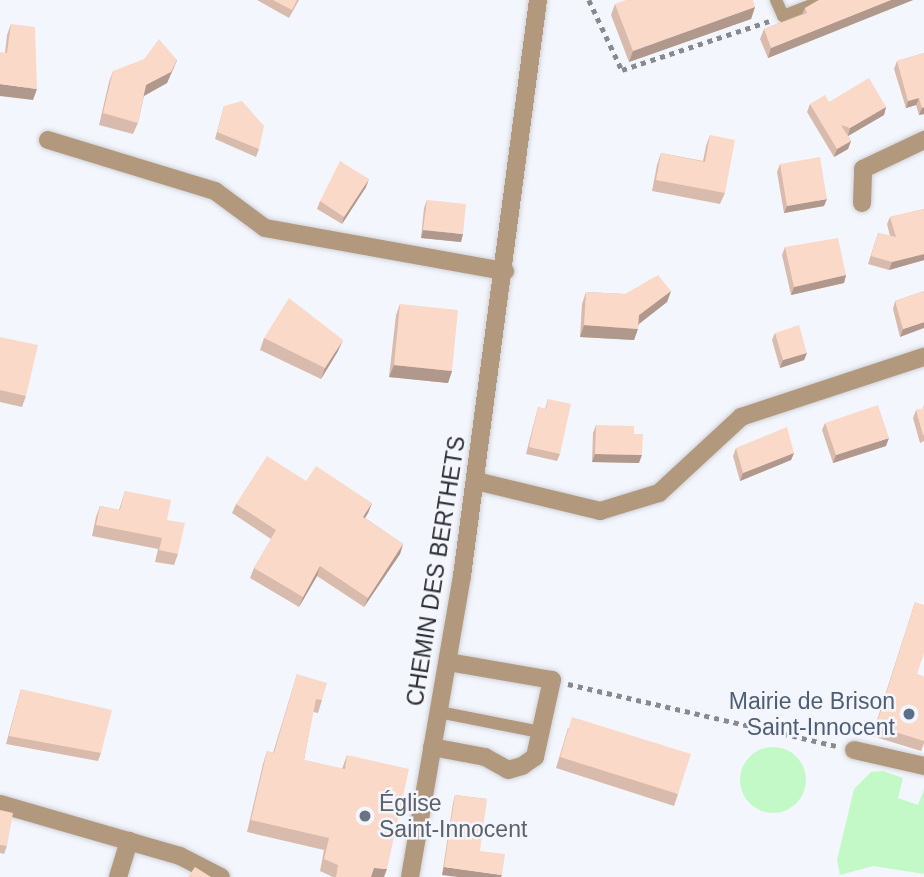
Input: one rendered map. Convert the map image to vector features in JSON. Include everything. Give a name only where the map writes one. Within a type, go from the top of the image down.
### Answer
[{"type":"street","name":"CHEMIN DES BERTHETS","points":[[410,877],[448,662],[476,481],[538,0]]},
{"type":"street","points":[[48,140],[215,191],[265,228],[505,271]]},
{"type":"street","points":[[862,203],[863,169],[924,140]]},
{"type":"street","points":[[476,481],[600,511],[659,493],[741,417],[924,357]]},
{"type":"street","points":[[432,747],[485,757],[508,770],[535,757],[552,680],[448,662]]},
{"type":"street","points":[[854,750],[924,766]]},
{"type":"street","points":[[0,804],[129,841],[221,877]]},
{"type":"street","points":[[118,877],[129,841]]},
{"type":"lane","points":[[776,0],[783,16],[824,0]]},
{"type":"lane","points":[[439,712],[540,732]]},
{"type":"path","points":[[589,0],[622,70],[783,16]]},
{"type":"path","points":[[552,680],[854,750]]},
{"type":"green space","points":[[773,747],[786,750],[796,757],[803,767],[806,780],[803,793],[796,803],[786,810],[773,813],[760,810],[750,803],[743,793],[740,780],[743,767],[750,757],[760,750]]},
{"type":"green space","points":[[883,771],[903,778],[898,798],[918,805],[924,789],[924,874],[873,866],[840,875],[837,860],[854,789],[871,772]]},
{"type":"building","points":[[273,0],[297,0],[292,10]]},
{"type":"building","points":[[626,0],[753,0],[755,7],[633,51],[615,4]]},
{"type":"building","points":[[819,0],[891,0],[771,48],[764,29],[807,13],[805,8]]},
{"type":"building","points":[[11,24],[35,27],[37,89],[0,84],[0,52],[7,53]]},
{"type":"building","points":[[159,39],[177,60],[171,72],[146,85],[138,123],[103,113],[113,71],[144,59]]},
{"type":"building","points":[[924,53],[922,108],[919,98],[908,101],[897,61]]},
{"type":"building","points":[[869,78],[886,107],[850,128],[841,125],[851,141],[837,149],[810,104],[825,95],[829,102]]},
{"type":"building","points":[[242,101],[264,126],[259,149],[217,132],[224,106]]},
{"type":"building","points":[[710,135],[735,140],[725,193],[656,180],[661,153],[705,162]]},
{"type":"building","points":[[820,157],[827,199],[787,206],[780,164]]},
{"type":"building","points":[[340,161],[369,179],[344,217],[320,201]]},
{"type":"building","points":[[427,200],[466,204],[463,234],[423,230]]},
{"type":"building","points":[[924,209],[924,254],[892,262],[871,256],[878,233],[896,237],[890,217]]},
{"type":"building","points":[[838,238],[846,275],[794,287],[785,247]]},
{"type":"building","points":[[658,275],[671,291],[639,315],[638,329],[584,325],[586,292],[625,294]]},
{"type":"building","points":[[924,291],[924,322],[903,329],[895,301]]},
{"type":"building","points":[[289,298],[343,340],[325,368],[264,338]]},
{"type":"building","points":[[400,304],[458,310],[452,371],[394,365]]},
{"type":"building","points":[[799,325],[807,353],[783,360],[775,333]]},
{"type":"building","points":[[0,337],[38,345],[26,396],[0,390]]},
{"type":"building","points":[[548,399],[571,404],[560,454],[529,447],[538,407],[546,409]]},
{"type":"building","points":[[878,405],[889,438],[836,455],[825,423]]},
{"type":"building","points":[[924,408],[924,435],[923,435],[916,410]]},
{"type":"building","points":[[596,425],[634,426],[634,434],[643,434],[642,455],[595,454]]},
{"type":"building","points":[[787,427],[794,453],[743,473],[736,448]]},
{"type":"building","points":[[267,456],[306,481],[316,466],[372,503],[363,517],[403,544],[368,598],[320,566],[303,597],[254,568],[276,530],[236,504]]},
{"type":"building","points":[[125,491],[171,500],[167,520],[185,523],[178,554],[159,550],[162,538],[96,525],[100,506],[120,510]]},
{"type":"building","points":[[915,602],[924,605],[924,653],[917,674],[924,677],[924,741],[876,726]]},
{"type":"building","points":[[297,674],[327,683],[322,700],[316,699],[304,760],[345,769],[347,755],[409,769],[387,869],[374,868],[371,877],[336,877],[338,865],[324,859],[329,838],[251,820],[267,751],[274,753]]},
{"type":"building","points":[[21,689],[112,710],[101,753],[9,736]]},
{"type":"building","points":[[572,717],[691,754],[678,794],[560,757]]},
{"type":"building","points":[[455,795],[487,799],[480,851],[505,854],[502,875],[444,867]]},
{"type":"building","points":[[0,810],[13,813],[7,846],[0,845]]},
{"type":"building","points":[[195,867],[211,877],[188,877]]},
{"type":"place","name":"Mairie de Brison Saint-Innocent","points":[[909,714]]},
{"type":"place","name":"Église Saint-Innocent","points":[[365,816]]}]
